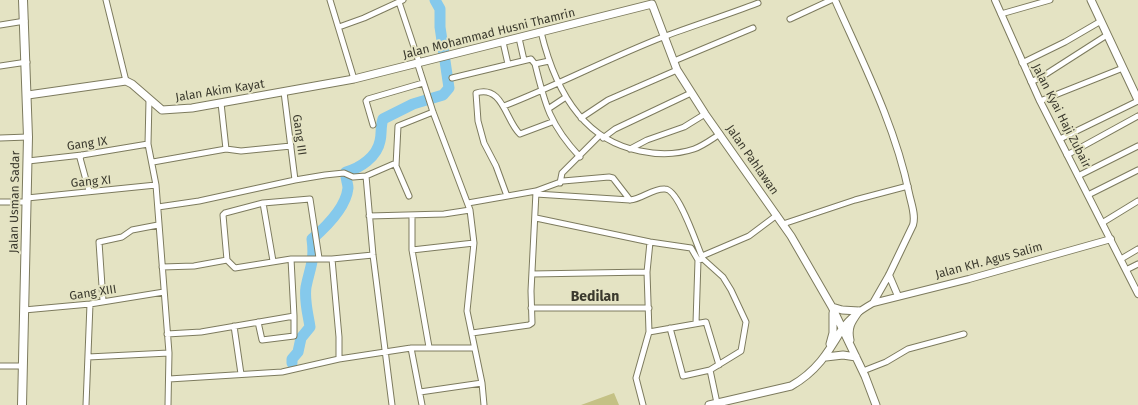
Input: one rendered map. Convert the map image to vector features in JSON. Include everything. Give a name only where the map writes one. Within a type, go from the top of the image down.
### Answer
[{"type":"highway","name":"Jalan Usman Sadar","points":[[22,405],[28,161],[27,62],[23,0]]},
{"type":"main road","points":[[1091,0],[1138,100]]},
{"type":"main road","name":"Jalan Mohammad Husni Thamrin","points":[[354,79],[519,38],[652,2]]},
{"type":"main road","name":"Jalan Pahlawan","points":[[652,2],[663,37],[677,70],[705,114],[783,224],[832,307],[856,357]]},
{"type":"main road","name":"Jalan Akim Kayat","points":[[126,81],[132,84],[149,100],[164,110],[221,103],[354,79]]},
{"type":"main road","points":[[28,95],[126,81]]},
{"type":"main road","points":[[826,357],[832,336],[832,307],[842,310],[859,311]]},
{"type":"main road","points":[[859,311],[850,322],[848,329],[856,357],[876,405]]},
{"type":"main road","points":[[709,405],[791,386],[799,382],[826,357],[842,329]]},
{"type":"main road","points":[[826,357],[843,355],[856,357]]},
{"type":"street","points":[[106,0],[126,81]]},
{"type":"street","points":[[330,0],[354,79]]},
{"type":"street","points":[[790,19],[831,0]]},
{"type":"street","points":[[835,0],[884,111],[895,140],[908,186],[914,222],[889,275],[873,303]]},
{"type":"street","name":"Jalan Kyai Haji Zubair","points":[[995,0],[1040,101],[1138,294]]},
{"type":"street","points":[[1001,14],[1050,0]]},
{"type":"street","points":[[338,27],[364,18],[401,1],[423,83],[470,210],[474,243],[466,311],[482,383],[484,405]]},
{"type":"street","points":[[504,106],[542,91],[663,37],[758,3]]},
{"type":"street","points":[[0,25],[24,21]]},
{"type":"street","points":[[1022,63],[1101,22]]},
{"type":"street","points":[[674,61],[753,28]]},
{"type":"street","points":[[541,32],[549,61],[558,84],[581,118],[602,137],[630,149],[672,154],[695,149],[720,134]]},
{"type":"street","points":[[1032,82],[1107,35]]},
{"type":"street","points":[[519,38],[524,60]]},
{"type":"street","points":[[503,42],[508,64]]},
{"type":"street","points":[[452,78],[531,59],[535,64],[552,122],[562,137],[580,157]]},
{"type":"street","points":[[535,64],[549,61]]},
{"type":"street","points":[[0,66],[27,62]]},
{"type":"street","points":[[1040,101],[1123,68]]},
{"type":"street","points":[[581,118],[608,100],[677,70]]},
{"type":"street","points":[[373,125],[366,101],[368,98],[423,83]]},
{"type":"street","name":"Gang III","points":[[284,92],[295,180]]},
{"type":"street","points":[[507,196],[496,166],[484,144],[478,121],[476,93],[489,94],[498,98],[520,134],[552,122]]},
{"type":"street","points":[[560,183],[562,173],[602,137],[615,129],[691,93]]},
{"type":"street","points":[[548,109],[566,97]]},
{"type":"street","points":[[149,100],[148,144],[153,162],[156,185],[169,353],[168,405]]},
{"type":"street","points":[[1060,139],[1138,100]]},
{"type":"street","points":[[221,103],[226,149]]},
{"type":"street","points":[[409,196],[396,163],[398,126],[433,112]]},
{"type":"street","points":[[630,149],[647,140],[684,127],[705,114]]},
{"type":"street","points":[[1067,155],[1138,116]]},
{"type":"street","points":[[0,138],[28,136]]},
{"type":"street","name":"Gang IX","points":[[28,161],[82,156],[148,144]]},
{"type":"street","points":[[153,162],[226,149],[241,151],[291,146]]},
{"type":"street","points":[[1078,176],[1138,146]]},
{"type":"street","points":[[82,156],[80,158],[89,191]]},
{"type":"street","points":[[158,207],[199,201],[295,180],[344,173],[353,177],[366,176],[396,163]]},
{"type":"street","points":[[1088,196],[1138,170]]},
{"type":"street","points":[[366,176],[384,352],[392,405]]},
{"type":"street","points":[[468,204],[536,192],[560,183],[611,178],[630,200]]},
{"type":"street","name":"Gang XI","points":[[0,202],[27,200],[89,191],[156,185]]},
{"type":"street","points":[[783,224],[856,200],[908,186]]},
{"type":"street","points":[[536,192],[630,200],[660,189],[672,191],[684,213],[701,258],[696,323]]},
{"type":"street","points":[[472,333],[529,325],[532,323],[532,274],[536,218],[536,192]]},
{"type":"street","points":[[318,258],[317,240],[310,199],[263,203],[224,213],[227,260],[235,268],[291,259],[332,259],[373,255]]},
{"type":"street","points":[[1102,223],[1138,201]]},
{"type":"street","points":[[263,203],[273,261]]},
{"type":"street","points":[[369,216],[444,214],[470,210]]},
{"type":"street","points":[[412,215],[412,250],[429,347]]},
{"type":"street","points":[[701,258],[749,236],[777,215]]},
{"type":"street","points":[[536,218],[650,242],[691,248],[723,277],[731,290],[746,322],[741,351],[710,370],[683,376],[670,328]]},
{"type":"street","points":[[103,302],[99,242],[122,237],[132,230],[158,225]]},
{"type":"street","name":"Jalan KH. Agus Salim","points":[[842,329],[848,320],[859,311],[873,303],[1111,239]]},
{"type":"street","points":[[643,405],[636,378],[648,332],[649,308],[647,272],[650,242]]},
{"type":"street","points":[[412,250],[474,243]]},
{"type":"street","points":[[1121,259],[1138,249]]},
{"type":"street","points":[[258,322],[262,340],[294,336],[291,259]]},
{"type":"street","points":[[332,259],[339,337],[339,359]]},
{"type":"street","points":[[162,267],[194,266],[227,260]]},
{"type":"street","points":[[1126,270],[1138,264]]},
{"type":"street","points":[[532,274],[647,272]]},
{"type":"street","points":[[889,275],[898,296]]},
{"type":"street","name":"Gang XIII","points":[[24,310],[90,304],[164,292]]},
{"type":"street","points":[[86,405],[90,304]]},
{"type":"street","points":[[531,308],[649,308]]},
{"type":"street","points":[[167,334],[201,332],[294,316]]},
{"type":"street","points":[[648,332],[696,323],[708,323],[719,365]]},
{"type":"street","points":[[234,326],[241,374]]},
{"type":"street","points":[[863,371],[886,362],[908,349],[964,334]]},
{"type":"street","points":[[168,379],[282,372],[339,359],[411,348],[474,348]]},
{"type":"street","points":[[411,348],[422,405]]},
{"type":"street","points":[[88,357],[169,353]]},
{"type":"street","points":[[0,366],[23,366]]},
{"type":"street","points":[[710,370],[717,403]]},
{"type":"street","points":[[420,392],[482,383]]},
{"type":"shaded area","points":[[614,393],[619,405],[581,405]]},
{"type":"waterway","points":[[292,363],[292,359],[298,352],[301,338],[310,327],[306,307],[306,287],[312,264],[312,239],[329,223],[344,202],[348,188],[346,172],[357,168],[372,157],[380,141],[383,119],[413,104],[443,95],[449,88],[440,27],[440,9],[435,0]]},
{"type":"district","name":"Bedilan","points":[[595,297]]}]
